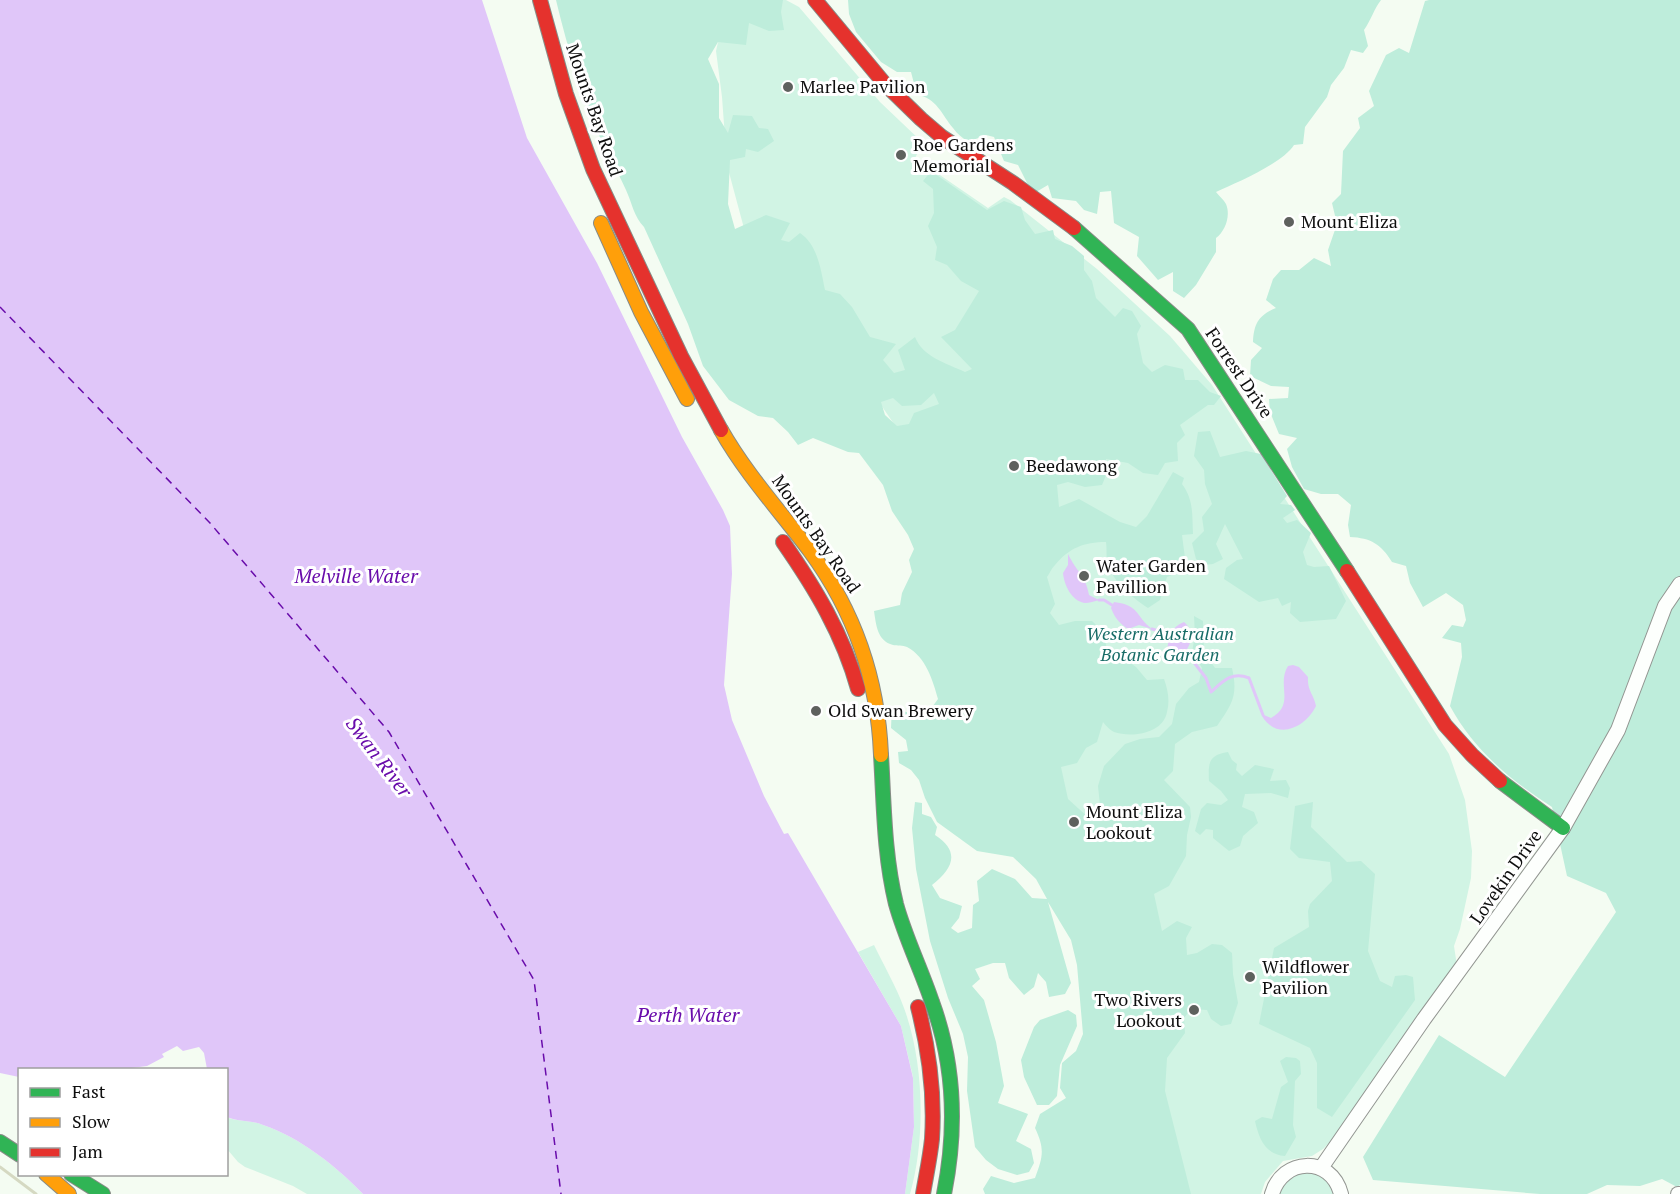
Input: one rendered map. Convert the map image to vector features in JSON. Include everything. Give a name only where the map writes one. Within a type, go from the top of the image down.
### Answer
[{"type":"main road","name":"Mounts Bay Road","points":[[540,0],[559,72],[584,147],[613,214],[671,332],[722,433],[825,573],[853,622],[864,650],[875,694],[881,743],[884,825],[890,880],[908,939],[935,1007],[952,1083],[954,1143],[944,1194]]},
{"type":"main road","name":"Forrest Drive","points":[[816,0],[884,83],[921,119],[942,137],[1013,183],[1072,227],[1188,329],[1310,512],[1445,725],[1492,776],[1523,801],[1563,828]]},
{"type":"main road","points":[[594,209],[659,349],[693,408]]},
{"type":"main road","name":"Mounts Bay Road","points":[[728,467],[756,505]]},
{"type":"main road","name":"Mounts Bay Road","points":[[776,532],[824,604],[841,638],[856,678],[861,702]]},
{"type":"main road","points":[[870,804],[878,880],[887,921]]},
{"type":"main road","points":[[916,998],[925,1035],[933,1097],[932,1135],[923,1194]]},
{"type":"main road","points":[[0,1141],[18,1148]]},
{"type":"main road","points":[[0,1141],[18,1154]]},
{"type":"main road","points":[[48,1176],[69,1194]]},
{"type":"main road","points":[[74,1176],[103,1194]]},
{"type":"street","name":"Lovekin Drive","points":[[1321,1168],[1563,828],[1618,730],[1665,606],[1680,584]]},
{"type":"street","points":[[1272,1194],[1279,1181],[1297,1167],[1308,1165],[1321,1168],[1330,1174],[1337,1182],[1341,1194]]},
{"type":"green space","points":[[556,0],[783,0],[781,12],[784,30],[769,31],[749,23],[746,45],[718,42],[708,59],[719,84],[719,118],[728,133],[733,115],[752,116],[759,128],[768,129],[774,141],[758,152],[746,149],[745,157],[730,160],[728,204],[735,229],[766,215],[790,223],[781,240],[789,242],[800,233],[806,238],[818,259],[825,290],[840,294],[852,307],[870,337],[896,344],[883,360],[894,373],[905,370],[898,350],[915,337],[924,350],[936,359],[965,372],[972,369],[941,337],[955,330],[979,291],[961,281],[947,265],[935,260],[937,247],[928,226],[934,213],[933,189],[923,181],[931,171],[987,210],[1004,201],[1021,207],[1025,220],[1035,234],[1053,230],[1055,239],[1072,246],[1084,256],[1084,270],[1092,281],[1096,298],[1115,317],[1123,308],[1132,311],[1141,326],[1137,334],[1143,363],[1152,372],[1165,365],[1183,369],[1185,380],[1198,380],[1210,392],[1221,396],[1214,405],[1208,405],[1180,425],[1185,435],[1177,443],[1178,461],[1165,463],[1158,475],[1143,473],[1128,463],[1106,459],[1107,473],[1102,485],[1085,487],[1068,482],[1057,485],[1059,507],[1079,499],[1120,522],[1136,527],[1147,516],[1173,472],[1184,478],[1182,484],[1190,502],[1193,534],[1182,535],[1185,558],[1179,572],[1167,577],[1160,600],[1148,608],[1123,588],[1113,576],[1107,561],[1106,542],[1091,543],[1071,550],[1052,568],[1047,577],[1055,604],[1050,613],[1059,625],[1075,621],[1092,621],[1104,638],[1113,664],[1130,659],[1129,662],[1147,680],[1164,679],[1167,691],[1167,712],[1164,719],[1153,730],[1137,734],[1121,734],[1108,728],[1103,722],[1097,742],[1086,748],[1077,763],[1061,767],[1068,799],[1090,819],[1101,815],[1098,786],[1104,766],[1125,744],[1140,739],[1159,737],[1172,724],[1176,704],[1189,688],[1199,682],[1202,668],[1192,652],[1195,636],[1194,616],[1203,621],[1204,652],[1215,668],[1232,668],[1233,698],[1217,726],[1192,732],[1175,744],[1173,771],[1164,780],[1190,807],[1191,817],[1186,856],[1169,886],[1154,894],[1162,931],[1177,921],[1192,927],[1186,938],[1187,955],[1197,953],[1212,944],[1222,945],[1232,953],[1238,1003],[1231,1024],[1221,1026],[1211,1019],[1207,1010],[1191,1009],[1184,1018],[1185,1033],[1167,1058],[1165,1091],[1191,1194],[985,1194],[983,1189],[991,1176],[1014,1183],[1035,1178],[1042,1153],[1035,1128],[1040,1114],[1066,1098],[1060,1088],[1062,1063],[1076,1051],[1083,1034],[1077,965],[1071,940],[1048,902],[1071,983],[1065,994],[1049,997],[1046,982],[1038,973],[1034,987],[1024,995],[1009,978],[1005,963],[993,963],[975,969],[980,979],[972,986],[984,1000],[996,1042],[1004,1086],[998,1103],[1028,1114],[1016,1141],[1031,1149],[1034,1163],[1029,1172],[1017,1175],[998,1169],[975,1147],[967,1091],[968,1057],[963,1034],[948,998],[930,941],[916,869],[912,828],[915,802],[922,803],[922,814],[931,817],[937,827],[935,835],[943,841],[951,853],[949,866],[932,885],[940,898],[962,906],[959,918],[951,928],[958,933],[972,928],[973,905],[979,901],[977,881],[992,869],[1015,879],[1032,898],[1047,899],[1036,879],[1013,857],[977,851],[937,822],[919,780],[911,770],[899,763],[898,752],[908,751],[906,740],[891,728],[892,706],[906,712],[927,714],[938,699],[924,663],[914,651],[904,646],[888,643],[880,636],[874,611],[900,605],[902,593],[912,572],[909,560],[914,549],[908,535],[892,511],[883,485],[859,453],[848,452],[813,438],[798,445],[773,418],[758,416],[729,400],[703,366],[688,324],[597,131],[577,76]],"holes":[[[934,393],[939,404],[914,413],[909,424],[897,426],[885,415],[881,402],[893,398],[902,406],[921,405]]]},
{"type":"green space","name":"Western Australian Botanic Garden","points":[[748,0],[786,0],[799,7],[880,102],[922,142],[915,158],[988,208],[1004,197],[1010,200],[1097,269],[1170,336],[1212,385],[1449,754],[1465,800],[1472,851],[1471,878],[1454,946],[1457,966],[1337,1135],[1312,1156],[1283,1161],[1265,1182],[1261,1194],[1164,1194],[1074,846],[917,450],[894,424],[870,389],[745,232],[727,165],[716,51],[720,34]]},
{"type":"green space","points":[[848,0],[1381,0],[1364,30],[1368,46],[1363,53],[1351,50],[1344,68],[1331,85],[1327,97],[1305,127],[1303,144],[1294,145],[1280,159],[1216,192],[1226,204],[1228,213],[1226,223],[1216,238],[1216,252],[1196,285],[1184,298],[1173,291],[1173,272],[1158,280],[1137,256],[1139,237],[1114,223],[1111,191],[1100,192],[1097,214],[1084,210],[1076,201],[1052,198],[1048,185],[1036,192],[1027,183],[1018,165],[1004,161],[994,137],[986,135],[968,142],[956,132],[934,103],[924,96],[917,95],[911,72],[897,72],[881,62],[856,32],[849,14]]},
{"type":"green space","points":[[1680,0],[1680,1185],[1677,1187],[1662,1179],[1640,1186],[1607,1185],[1587,1194],[1540,1194],[1373,1180],[1363,1157],[1439,1035],[1505,1077],[1616,912],[1606,893],[1567,876],[1552,807],[1494,763],[1459,722],[1450,706],[1462,657],[1461,643],[1442,638],[1452,625],[1463,627],[1466,620],[1463,605],[1446,593],[1423,607],[1410,583],[1406,566],[1392,562],[1375,543],[1350,537],[1348,525],[1351,505],[1338,494],[1321,494],[1304,489],[1292,467],[1287,449],[1297,438],[1279,434],[1270,412],[1269,399],[1288,398],[1289,387],[1271,386],[1250,376],[1251,360],[1262,348],[1253,342],[1256,325],[1265,314],[1276,308],[1266,300],[1273,279],[1281,270],[1299,270],[1314,258],[1331,266],[1328,250],[1337,224],[1332,203],[1341,194],[1343,151],[1360,128],[1358,118],[1374,106],[1369,91],[1386,55],[1399,48],[1409,53],[1425,1]]},
{"type":"green space","points":[[1210,431],[1220,457],[1246,451],[1261,454],[1287,496],[1280,504],[1291,505],[1295,510],[1283,518],[1287,523],[1297,520],[1311,533],[1303,552],[1307,565],[1329,566],[1346,601],[1336,619],[1300,622],[1290,613],[1291,602],[1282,606],[1278,598],[1259,602],[1224,579],[1226,568],[1237,560],[1243,559],[1225,524],[1216,544],[1223,559],[1204,565],[1196,559],[1192,543],[1204,531],[1202,517],[1212,504],[1205,484],[1204,470],[1194,456],[1198,432]]},
{"type":"green space","points":[[1228,752],[1237,764],[1236,770],[1242,776],[1255,765],[1274,769],[1270,781],[1286,780],[1290,788],[1288,798],[1271,793],[1245,794],[1242,807],[1254,812],[1258,823],[1243,836],[1240,846],[1229,851],[1213,838],[1213,830],[1206,829],[1200,835],[1195,831],[1201,809],[1207,803],[1221,805],[1228,800],[1209,781],[1209,774],[1213,757]]},
{"type":"green space","points":[[1313,802],[1311,827],[1347,862],[1361,861],[1375,874],[1368,951],[1380,981],[1392,987],[1395,976],[1413,977],[1415,1000],[1332,1117],[1317,1108],[1317,1063],[1310,1048],[1259,1024],[1274,948],[1309,927],[1310,904],[1332,881],[1330,862],[1299,858],[1290,849],[1295,806]]},
{"type":"green space","points":[[874,945],[901,1000],[916,1052],[920,1100],[919,1149],[910,1194],[905,1194],[914,1127],[913,1077],[901,1026],[858,952]]},
{"type":"green space","points":[[1068,1010],[1076,1015],[1077,1026],[1060,1065],[1057,1096],[1049,1105],[1037,1105],[1024,1077],[1021,1060],[1034,1027],[1040,1020]]},
{"type":"green space","points":[[1286,1057],[1300,1061],[1301,1074],[1295,1081],[1293,1125],[1296,1137],[1285,1156],[1268,1149],[1259,1134],[1255,1121],[1262,1117],[1272,1119],[1281,1087],[1288,1082],[1280,1061]]},
{"type":"green space","points":[[228,1118],[259,1123],[291,1137],[330,1163],[363,1194],[307,1194],[238,1162],[228,1150]]},
{"type":"green space","points":[[1298,1171],[1318,1172],[1332,1185],[1334,1194],[1277,1194],[1281,1186]]},
{"type":"water","name":"Melville Water","points":[[0,0],[482,0],[527,138],[597,263],[682,437],[730,526],[732,574],[724,685],[732,720],[764,796],[784,834],[788,833],[901,1026],[913,1078],[914,1127],[905,1194],[363,1194],[330,1163],[291,1137],[258,1123],[228,1117],[228,1068],[207,1068],[204,1053],[199,1047],[183,1051],[177,1046],[162,1054],[164,1057],[147,1066],[18,1068],[18,1077],[0,1073]]},
{"type":"water","points":[[1068,554],[1083,578],[1089,595],[1099,600],[1080,602],[1072,596],[1063,573],[1068,565]]},
{"type":"water","points":[[1114,602],[1133,608],[1152,629],[1139,625],[1128,629],[1125,627],[1111,608]]},
{"type":"water","points":[[1184,622],[1190,630],[1190,643],[1182,655],[1170,658],[1167,655],[1170,635]]},
{"type":"water","points":[[1288,666],[1299,667],[1308,677],[1316,706],[1305,720],[1290,729],[1283,730],[1268,724],[1262,716],[1271,718],[1283,707],[1285,673]]},
{"type":"waterway","points":[[1099,600],[1112,605]]},
{"type":"waterway","points":[[1152,629],[1170,634]]},
{"type":"waterway","points":[[1186,652],[1206,678],[1211,692],[1233,676],[1249,678],[1263,715]]},
{"type":"ferry route","points":[[0,307],[210,523],[389,732],[534,980],[561,1194]]},
{"type":"railway","points":[[0,1167],[36,1194]]},
{"type":"traffic: fast","points":[[1074,228],[1188,329],[1347,571]]},
{"type":"traffic: fast","points":[[881,755],[885,830],[892,886],[908,941],[940,1026],[949,1073],[952,1121],[944,1194]]},
{"type":"traffic: fast","points":[[1500,781],[1563,828]]},
{"type":"traffic: fast","points":[[0,1142],[18,1154]]},
{"type":"traffic: fast","points":[[74,1176],[103,1194]]},
{"type":"traffic: slow","points":[[601,223],[641,312],[687,399]]},
{"type":"traffic: slow","points":[[721,430],[752,477],[810,551],[840,598],[869,674],[875,700],[881,755]]},
{"type":"traffic: slow","points":[[48,1176],[69,1194]]},
{"type":"traffic: jam","points":[[540,0],[566,94],[593,169],[681,356],[721,430]]},
{"type":"traffic: jam","points":[[815,0],[884,83],[921,119],[942,137],[1013,183],[1074,228]]},
{"type":"traffic: jam","points":[[783,542],[827,612],[844,649],[858,689]]},
{"type":"traffic: jam","points":[[1347,571],[1445,725],[1500,781]]},
{"type":"traffic: jam","points":[[918,1007],[928,1056],[933,1105],[932,1139],[923,1194]]},
{"type":"place","name":"Marlee Pavilion","points":[[788,87]]},
{"type":"place","name":"Roe Gardens Memorial","points":[[901,155]]},
{"type":"place","name":"Mount Eliza","points":[[1289,222]]},
{"type":"place","name":"Beedawong","points":[[1014,466]]},
{"type":"place","name":"Water Garden Pavillion","points":[[1084,576]]},
{"type":"place","name":"Old Swan Brewery","points":[[816,711]]},
{"type":"place","name":"Mount Eliza Lookout","points":[[1074,822]]},
{"type":"place","name":"Wildflower Pavilion","points":[[1250,977]]},
{"type":"place","name":"Two Rivers Lookout","points":[[1194,1010]]},
{"type":"water label","name":"Swan River","points":[[379,757]]},
{"type":"water label","name":"Perth Water","points":[[688,1015]]}]
